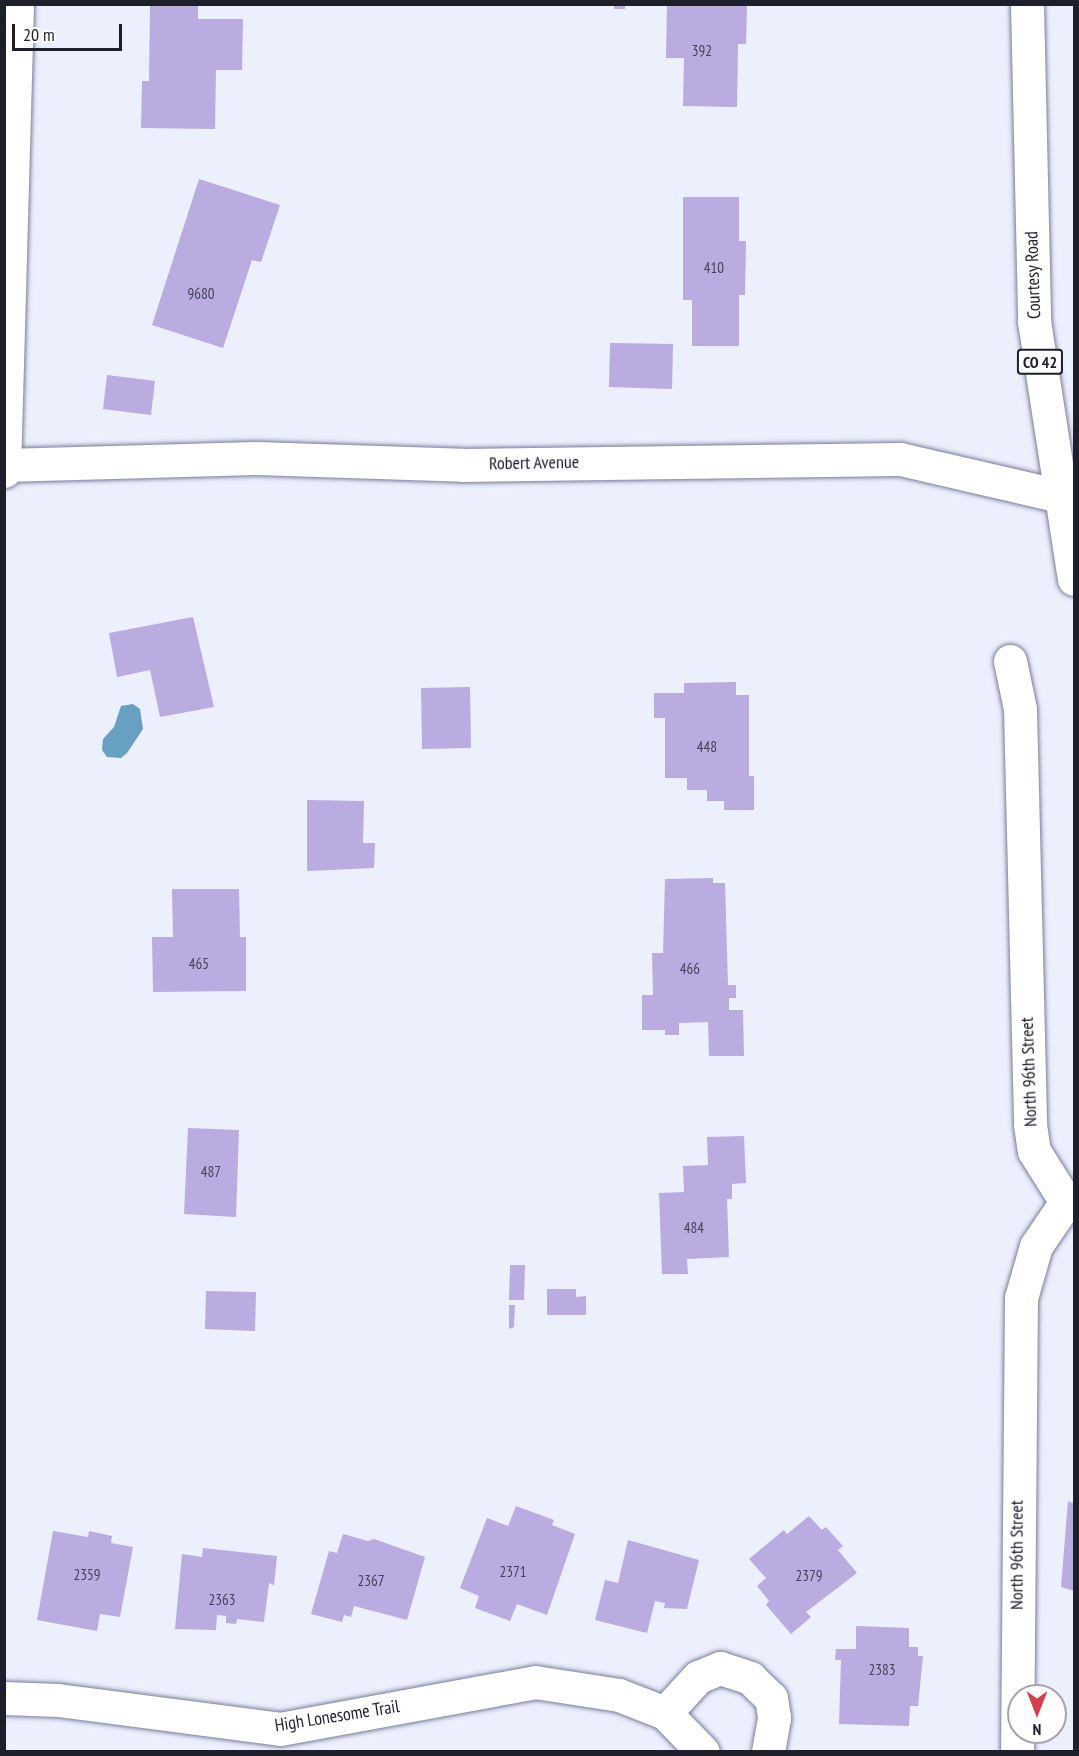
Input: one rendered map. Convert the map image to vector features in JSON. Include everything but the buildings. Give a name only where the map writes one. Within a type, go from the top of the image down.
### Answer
[{"type":"street","points":[[4,471],[17,4]]},
{"type":"street","name":"Courtesy Road","points":[[1027,4],[1034,321],[1074,579]]},
{"type":"street","name":"Robert Avenue","points":[[5,465],[256,458],[462,465],[900,459],[1060,496]]},
{"type":"street","name":"North 96th Street","points":[[1010,661],[1020,709],[1030,1124],[1034,1151],[1066,1202],[1036,1246],[1020,1298],[1017,1752]]},
{"type":"street","points":[[665,1713],[698,1677],[720,1668],[750,1678],[771,1698],[774,1718],[768,1752]]},
{"type":"street","name":"High Lonesome Trail","points":[[4,1698],[58,1700],[281,1740],[535,1682],[619,1695],[665,1713],[703,1752]]},
{"type":"water","points":[[133,704],[140,709],[143,729],[121,758],[107,757],[102,750],[103,739],[114,727],[121,706]]}]
